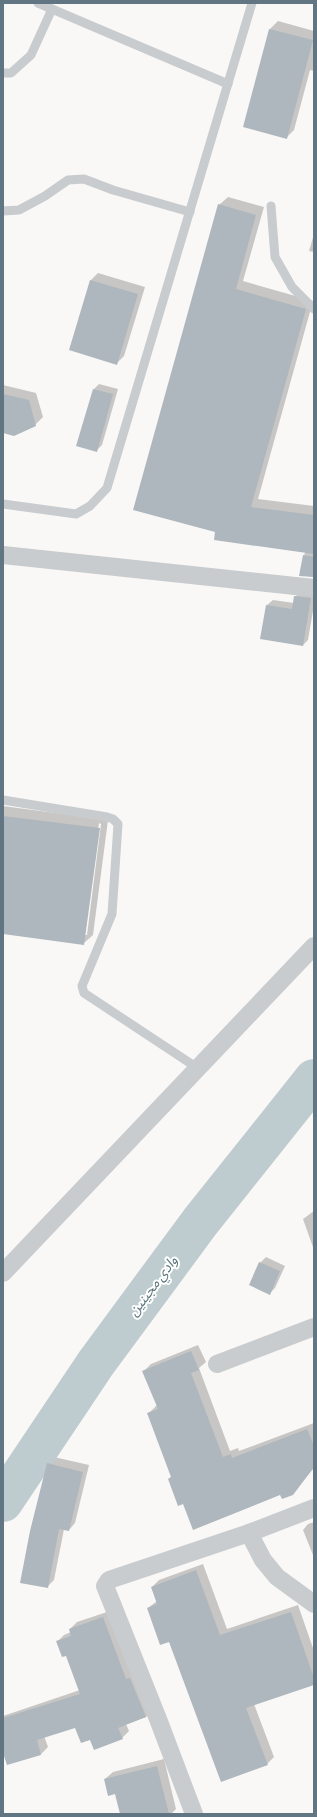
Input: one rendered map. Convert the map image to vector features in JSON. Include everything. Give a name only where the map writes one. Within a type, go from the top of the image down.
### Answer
[{"type":"street","points":[[3,555],[314,588]]},
{"type":"street","points":[[3,1273],[199,1069],[314,946]]},
{"type":"street","points":[[217,1364],[314,1327]]},
{"type":"street","points":[[194,1814],[105,1586],[109,1580],[249,1533],[314,1508]]},
{"type":"street","points":[[249,1533],[263,1560],[277,1577],[314,1604]]},
{"type":"lane","points":[[38,3],[228,84]]},
{"type":"lane","points":[[3,504],[76,514],[90,506],[107,488],[252,3]]},
{"type":"lane","points":[[3,73],[11,73],[31,55],[52,9]]},
{"type":"lane","points":[[3,211],[19,210],[45,196],[68,180],[84,179],[112,190],[190,212]]},
{"type":"lane","points":[[271,206],[275,257],[292,287],[314,309]]},
{"type":"lane","points":[[3,800],[107,817],[114,819],[118,824],[112,914],[82,986],[84,993],[199,1069]]},
{"type":"building","points":[[269,29],[313,40],[287,139],[243,127]]},
{"type":"building","points":[[218,204],[256,215],[236,289],[306,309],[251,507],[314,515],[314,554],[214,540],[215,532],[133,510]]},
{"type":"building","points":[[90,280],[138,294],[117,365],[69,350]]},
{"type":"building","points":[[93,389],[113,394],[97,452],[76,446]]},
{"type":"building","points":[[3,394],[29,400],[36,426],[14,436],[3,433]]},
{"type":"building","points":[[303,555],[314,557],[314,577],[299,576]]},
{"type":"building","points":[[294,596],[311,598],[303,646],[260,639],[266,605],[292,609]]},
{"type":"building","points":[[3,816],[100,828],[84,945],[3,934]]},
{"type":"building","points":[[259,1262],[280,1271],[270,1295],[249,1285]]},
{"type":"building","points":[[191,1351],[199,1370],[191,1373],[223,1457],[231,1454],[232,1458],[307,1429],[314,1446],[314,1467],[293,1495],[282,1499],[280,1495],[193,1530],[183,1504],[178,1506],[168,1479],[171,1477],[147,1413],[158,1409],[142,1371]]},
{"type":"building","points":[[47,1463],[83,1472],[69,1531],[59,1529],[48,1588],[20,1583],[30,1531]]},
{"type":"building","points":[[196,1570],[220,1635],[291,1612],[314,1678],[314,1685],[246,1708],[268,1765],[221,1782],[169,1642],[160,1645],[147,1608],[157,1604],[151,1587]]},
{"type":"building","points":[[103,1617],[126,1679],[130,1678],[146,1717],[118,1728],[123,1739],[94,1750],[90,1740],[81,1743],[75,1728],[37,1740],[41,1755],[7,1765],[3,1753],[3,1718],[80,1694],[66,1656],[62,1657],[56,1641],[71,1636],[69,1629]]},
{"type":"building","points":[[157,1766],[169,1814],[120,1814],[115,1794],[108,1796],[104,1779]]},
{"type":"waterway","name":"وادي مجينين","points":[[3,1502],[96,1363],[200,1222],[314,1079]]}]
